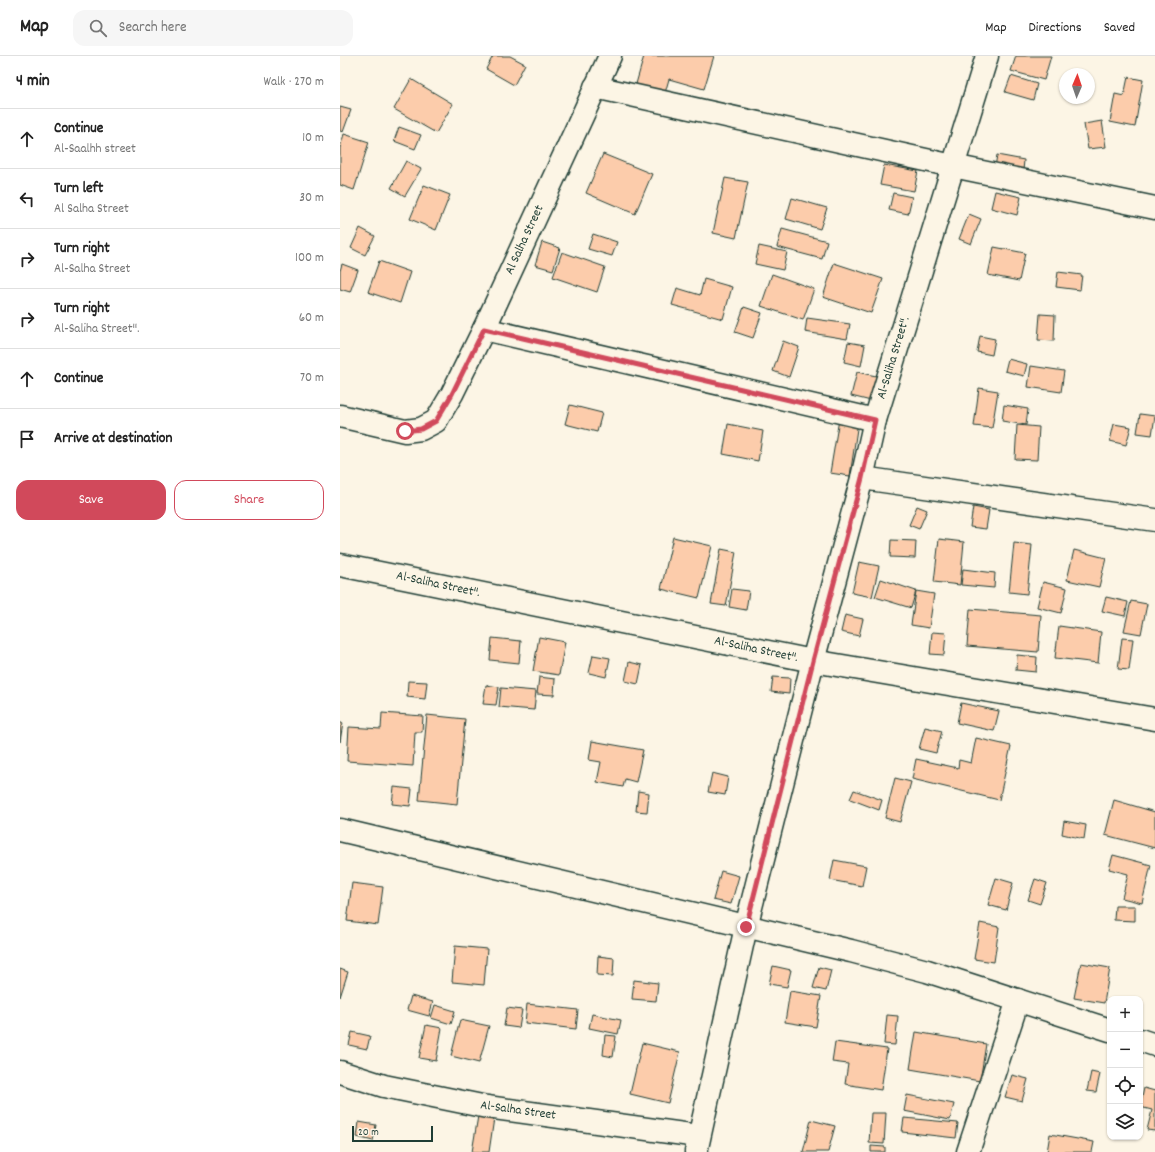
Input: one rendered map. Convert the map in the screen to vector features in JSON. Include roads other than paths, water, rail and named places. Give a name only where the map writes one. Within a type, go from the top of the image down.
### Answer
[{"type":"street","name":"Al Salha Street","points":[[340,416],[405,431],[421,429],[436,421],[452,394],[484,329],[610,56]]},
{"type":"street","name":"Al-Saliha Street\".","points":[[340,565],[813,661],[862,478],[875,420],[987,56]]},
{"type":"street","points":[[595,87],[953,166],[1155,208]]},
{"type":"street","points":[[484,329],[875,420]]},
{"type":"street","points":[[862,478],[1155,520]]},
{"type":"street","points":[[697,1144],[746,927],[813,661],[1155,719]]},
{"type":"street","points":[[340,830],[851,951],[927,971],[1107,1029]]},
{"type":"street","points":[[968,1152],[1018,1000]]},
{"type":"street","points":[[1143,1041],[1155,1045]]},
{"type":"street","name":"Al-Salha Street","points":[[340,1072],[384,1086],[487,1107],[697,1144]]}]
